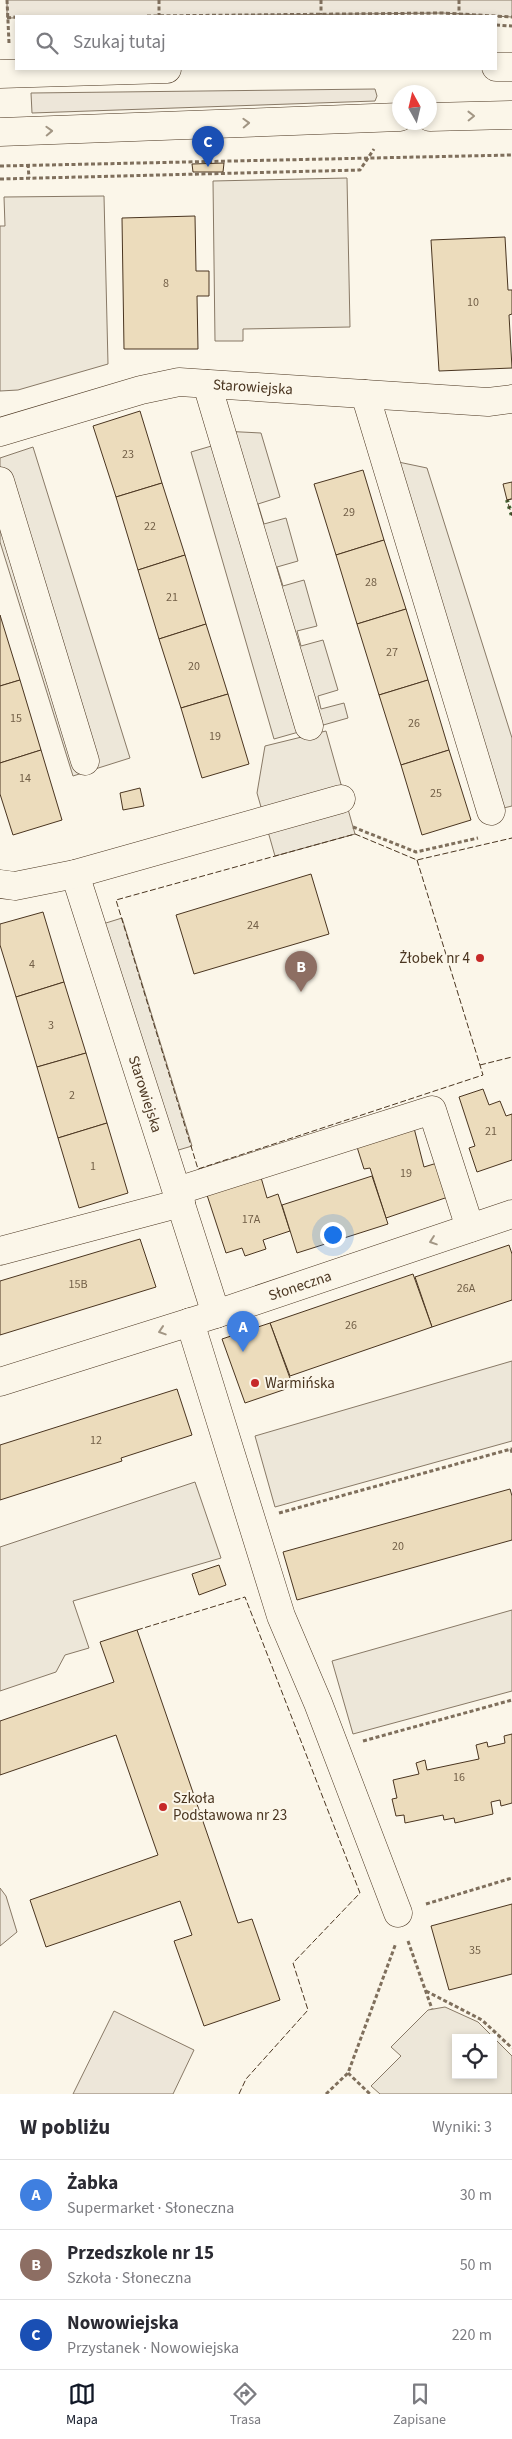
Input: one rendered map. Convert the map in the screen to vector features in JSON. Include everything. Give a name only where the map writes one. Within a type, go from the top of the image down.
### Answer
[{"type":"street","points":[[497,67],[512,67]]},
{"type":"street","points":[[4,73],[126,70]]},
{"type":"street","points":[[437,117],[512,115]]},
{"type":"street","points":[[0,132],[392,117]]},
{"type":"street","name":"Starowiejska","points":[[0,432],[141,390],[179,382],[488,402],[512,399]]},
{"type":"street","points":[[207,384],[309,726]]},
{"type":"street","points":[[365,394],[487,824]]},
{"type":"street","points":[[0,482],[85,762]]},
{"type":"street","points":[[0,884],[15,886],[75,874],[341,799]]},
{"type":"street","name":"Starowiejska","points":[[75,874],[216,1314]]},
{"type":"street","points":[[0,1251],[179,1197],[432,1110],[470,1228]]},
{"type":"street","name":"Słoneczna","points":[[0,1382],[216,1314],[512,1214]]},
{"type":"street","points":[[190,1322],[281,1616],[336,1748],[401,1920]]},
{"type":"path","points":[[7,0],[7,18],[15,18]]},
{"type":"path","points":[[159,0],[159,15]]},
{"type":"path","points":[[321,0],[321,14]]},
{"type":"path","points":[[458,0],[459,14]]},
{"type":"path","points":[[240,15],[477,15]]},
{"type":"path","points":[[497,16],[512,17]]},
{"type":"path","points":[[497,25],[512,26]]},
{"type":"path","points":[[0,179],[360,170],[370,158],[376,145]]},
{"type":"path","points":[[0,166],[512,155]]},
{"type":"path","points":[[353,827],[416,852],[487,824]]},
{"type":"path","points":[[252,1521],[511,1449],[512,1453]]},
{"type":"path","points":[[336,1748],[512,1700]]},
{"type":"path","points":[[401,1920],[512,1878]]},
{"type":"path","points":[[401,1920],[432,2009]]},
{"type":"path","points":[[326,2094],[348,2073],[401,1920]]},
{"type":"path","points":[[426,1991],[482,2020],[512,2048]]},
{"type":"path","points":[[348,2073],[370,2094]]},
{"type":"shaded area","points":[[7,0],[512,0],[512,17],[443,13],[15,15],[15,18],[7,18]]},
{"type":"shaded area","points":[[375,89],[377,96],[375,101],[32,113],[31,93]]},
{"type":"shaded area","points":[[347,178],[350,327],[243,329],[243,341],[215,341],[213,181]]},
{"type":"shaded area","points":[[104,196],[108,364],[18,390],[0,391],[0,226],[5,226],[4,197]]},
{"type":"shaded area","points":[[222,431],[261,433],[280,497],[258,504],[264,524],[286,518],[298,561],[277,567],[283,586],[304,580],[317,626],[297,631],[301,646],[323,640],[338,690],[318,696],[321,709],[344,703],[348,718],[274,739],[191,452],[225,442]]},
{"type":"shaded area","points":[[33,447],[130,758],[73,776],[0,542],[0,458]]},
{"type":"shaded area","points":[[384,459],[427,468],[512,738],[512,806],[491,811]]},
{"type":"shaded area","points":[[326,731],[355,834],[275,856],[257,793],[265,746]]},
{"type":"shaded area","points":[[122,918],[192,1146],[165,1154],[93,927]]},
{"type":"shaded area","points":[[512,1361],[512,1441],[275,1507],[255,1436]]},
{"type":"shaded area","points":[[195,1482],[221,1558],[73,1601],[89,1648],[65,1655],[56,1672],[0,1691],[0,1547]]},
{"type":"shaded area","points":[[512,1610],[512,1691],[353,1734],[332,1661]]},
{"type":"shaded area","points":[[0,1888],[6,1896],[17,1932],[0,1946]]},
{"type":"shaded area","points":[[445,2007],[478,2022],[490,2034],[452,2034],[452,2079],[497,2079],[497,2041],[512,2056],[512,2094],[380,2094],[371,2086],[401,2056],[391,2047],[428,2010]]},
{"type":"shaded area","points":[[114,2011],[194,2050],[173,2094],[73,2094]]},
{"type":"building","points":[[224,163],[223,172],[193,172],[192,164]]},
{"type":"building","points":[[195,216],[196,271],[209,271],[209,296],[197,296],[198,349],[124,349],[122,218]]},
{"type":"building","points":[[505,237],[508,290],[512,290],[512,314],[509,315],[512,368],[439,371],[431,240]]},
{"type":"building","points":[[140,411],[162,483],[116,497],[93,426]]},
{"type":"building","points":[[363,470],[384,540],[336,555],[314,484]]},
{"type":"building","points":[[512,482],[512,499],[507,500],[503,484]]},
{"type":"building","points":[[162,483],[185,555],[138,570],[116,497]]},
{"type":"building","points":[[384,540],[406,609],[357,624],[336,555]]},
{"type":"building","points":[[185,555],[206,624],[159,639],[138,570]]},
{"type":"building","points":[[406,609],[428,680],[379,695],[357,624]]},
{"type":"building","points":[[0,615],[20,680],[0,686]]},
{"type":"building","points":[[206,624],[228,694],[181,708],[159,639]]},
{"type":"building","points":[[20,680],[41,750],[0,763],[0,686]]},
{"type":"building","points":[[428,680],[449,750],[401,765],[379,695]]},
{"type":"building","points":[[228,694],[249,764],[202,778],[181,708]]},
{"type":"building","points":[[41,750],[62,820],[13,835],[0,794],[0,763]]},
{"type":"building","points":[[449,750],[471,820],[422,835],[401,765]]},
{"type":"building","points":[[140,788],[144,806],[123,810],[120,793]]},
{"type":"building","points":[[311,874],[329,934],[194,974],[176,915]]},
{"type":"building","points":[[43,912],[64,982],[16,997],[0,945],[0,924]]},
{"type":"building","points":[[64,982],[86,1053],[37,1067],[16,997]]},
{"type":"building","points":[[86,1053],[107,1123],[58,1138],[37,1067]]},
{"type":"building","points":[[483,1089],[489,1105],[500,1101],[506,1116],[512,1114],[512,1160],[477,1172],[469,1148],[475,1146],[459,1097]]},
{"type":"building","points":[[107,1123],[128,1193],[79,1208],[58,1138]]},
{"type":"building","points":[[414,1128],[424,1167],[437,1163],[448,1197],[386,1218],[370,1168],[364,1169],[357,1147]]},
{"type":"building","points":[[260,1174],[267,1198],[278,1194],[290,1231],[263,1240],[266,1249],[245,1256],[242,1248],[226,1253],[206,1192]]},
{"type":"building","points":[[372,1176],[388,1224],[297,1253],[282,1205]]},
{"type":"building","points":[[140,1239],[156,1287],[0,1335],[0,1281]]},
{"type":"building","points":[[509,1245],[512,1254],[512,1300],[432,1327],[415,1277]]},
{"type":"building","points":[[413,1274],[432,1327],[290,1376],[270,1323]]},
{"type":"building","points":[[270,1323],[291,1381],[286,1389],[245,1403],[222,1339]]},
{"type":"building","points":[[177,1389],[192,1435],[121,1458],[122,1461],[0,1500],[0,1445]]},
{"type":"building","points":[[510,1489],[512,1496],[512,1540],[297,1600],[283,1552]]},
{"type":"building","points":[[219,1565],[226,1585],[199,1595],[192,1574]]},
{"type":"building","points":[[137,1630],[238,1923],[252,1919],[280,2000],[204,2026],[174,1941],[192,1935],[180,1901],[46,1947],[30,1900],[158,1855],[116,1735],[0,1775],[0,1721],[114,1682],[100,1642]]},
{"type":"building","points":[[512,1734],[512,1803],[501,1806],[500,1800],[491,1802],[493,1814],[455,1823],[454,1818],[444,1820],[443,1815],[405,1823],[404,1815],[396,1816],[392,1799],[397,1798],[393,1780],[419,1774],[416,1763],[425,1760],[427,1770],[479,1759],[476,1745],[487,1742],[488,1747],[505,1743],[504,1736]]},
{"type":"building","points":[[512,1904],[512,1974],[449,1990],[431,1926]]},
{"type":"hedge","points":[[507,500],[512,516]]},
{"type":"fence","points":[[511,499],[507,500],[512,516]]},
{"type":"fence","points":[[417,860],[483,1075],[198,1169],[116,900],[355,834],[417,860],[512,838]]},
{"type":"fence","points":[[480,1065],[512,1057]]},
{"type":"fence","points":[[137,1630],[245,1597],[360,1893],[293,1963],[308,2010],[246,2079],[239,2094]]},
{"type":"place","name":"Nowowiejska","points":[[208,167]]},
{"type":"place","name":"Żłobek nr 4","points":[[480,958]]},
{"type":"place","name":"Przedszkole nr 15","points":[[301,992]]},
{"type":"place","name":"Żabka","points":[[243,1352]]},
{"type":"place","name":"Warmińska","points":[[255,1383]]},
{"type":"place","name":"Szkoła Podstawowa nr 23","points":[[163,1807]]}]
